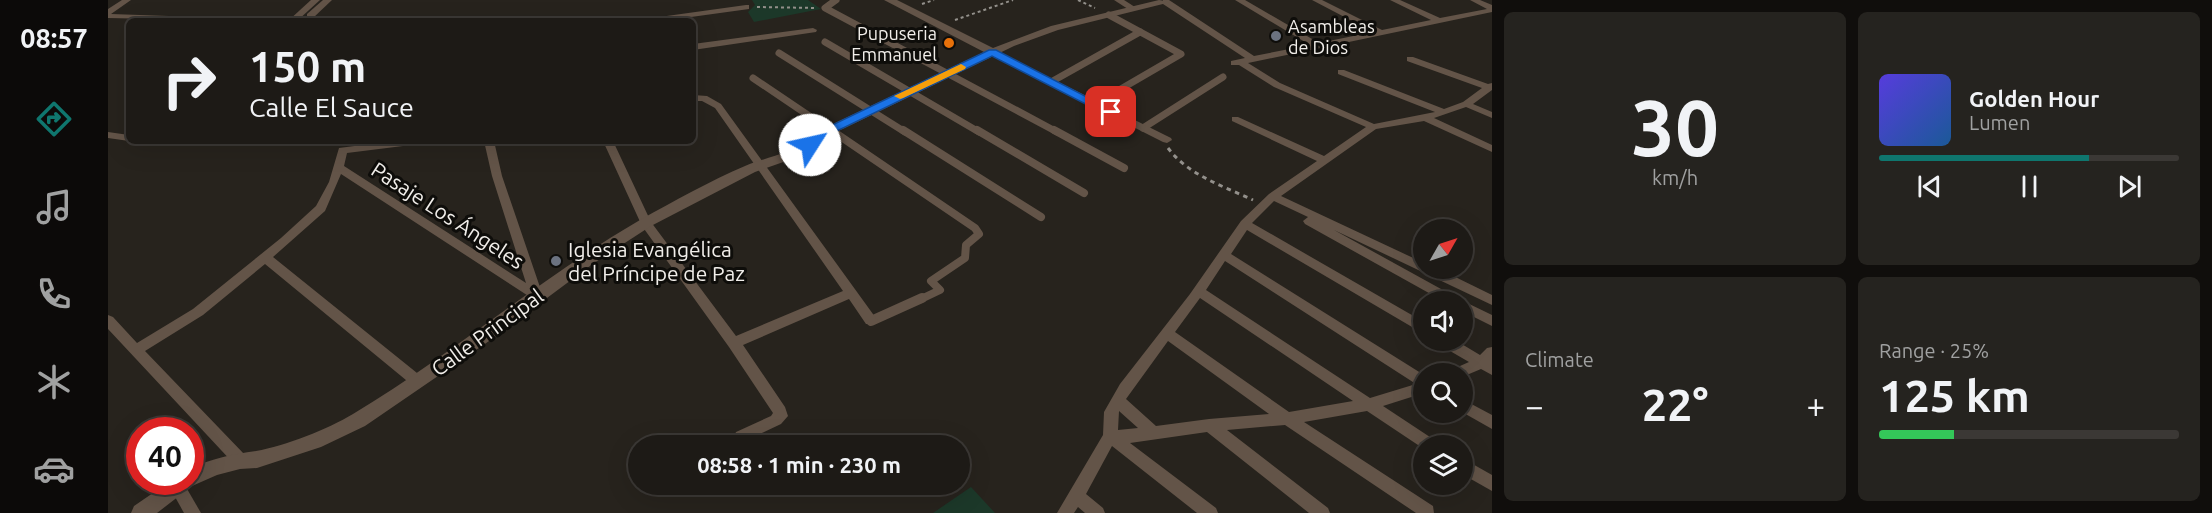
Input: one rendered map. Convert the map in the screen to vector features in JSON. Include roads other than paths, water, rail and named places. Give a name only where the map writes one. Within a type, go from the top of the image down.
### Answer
[{"type":"street","points":[[108,14],[127,0]]},
{"type":"street","points":[[295,18],[316,0]]},
{"type":"street","points":[[307,18],[328,0]]},
{"type":"street","points":[[836,0],[825,8],[1124,168]]},
{"type":"street","points":[[889,0],[1167,140]]},
{"type":"street","points":[[1118,0],[1134,9]]},
{"type":"street","points":[[1239,0],[1316,45]]},
{"type":"street","points":[[1317,0],[1380,32]]},
{"type":"street","points":[[1394,0],[1441,22]]},
{"type":"street","points":[[1474,0],[1492,9]]},
{"type":"street","points":[[1165,1],[1254,60]]},
{"type":"street","name":"Calle Principal","points":[[204,472],[214,467],[240,460],[257,459],[321,439],[360,420],[646,223],[761,165],[804,150],[810,145],[811,140],[830,130],[992,52],[1055,28],[1165,1]]},
{"type":"street","points":[[667,18],[746,7]]},
{"type":"street","points":[[1373,127],[1277,85],[1237,62],[1380,32],[1441,22],[1492,9]]},
{"type":"street","points":[[108,14],[194,18]]},
{"type":"street","points":[[1095,104],[1181,54],[1109,15]]},
{"type":"street","points":[[696,47],[813,30]]},
{"type":"street","points":[[1051,82],[1140,32]]},
{"type":"street","points":[[825,42],[1084,193]]},
{"type":"street","points":[[779,53],[1041,217]]},
{"type":"street","points":[[1410,59],[1491,87]]},
{"type":"street","points":[[1341,72],[1444,112]]},
{"type":"street","points":[[1143,128],[1223,77]]},
{"type":"street","points":[[696,98],[704,98],[718,106],[871,321],[940,290],[931,281],[965,258],[966,245],[979,234],[975,228],[753,78]]},
{"type":"street","points":[[1065,513],[1110,436],[1111,412],[1118,400],[1245,224],[1269,201],[1373,127],[1425,118],[1444,112],[1466,104],[1491,87]]},
{"type":"street","points":[[1466,104],[1492,115]]},
{"type":"street","points":[[1425,118],[1492,148]]},
{"type":"street","points":[[1235,119],[1324,160]]},
{"type":"street","points":[[109,136],[126,138]]},
{"type":"street","points":[[136,350],[198,312],[266,258],[321,208],[339,168],[343,150],[394,144]]},
{"type":"street","points":[[490,144],[497,176],[537,296]]},
{"type":"street","points":[[609,144],[646,223],[734,343],[780,411],[781,416],[776,420],[745,435]]},
{"type":"street","name":"Pasaje Los Ángeles","points":[[339,168],[537,296]]},
{"type":"street","points":[[1269,201],[1413,263]]},
{"type":"street","points":[[1309,221],[1436,291]]},
{"type":"street","points":[[1245,224],[1413,323]]},
{"type":"street","points":[[1224,255],[1413,375]]},
{"type":"street","points":[[266,258],[417,381]]},
{"type":"street","points":[[1447,279],[1492,300]]},
{"type":"street","points":[[1198,291],[1414,435]]},
{"type":"street","points":[[734,343],[851,293]]},
{"type":"street","points":[[1473,311],[1492,321]]},
{"type":"street","points":[[108,320],[240,460]]},
{"type":"street","points":[[1167,333],[1287,419],[1427,511]]},
{"type":"street","points":[[1461,351],[1486,366],[1492,352]]},
{"type":"street","points":[[1110,436],[1124,437],[1209,425],[1287,419],[1367,405],[1413,390]]},
{"type":"street","points":[[1118,400],[1153,433]]},
{"type":"street","points":[[1473,412],[1492,423]]},
{"type":"street","points":[[1209,425],[1322,513]]},
{"type":"street","points":[[1110,436],[1210,513]]},
{"type":"street","points":[[1473,472],[1492,484]]},
{"type":"street","name":"Calle Principal","points":[[141,513],[166,495]]},
{"type":"street","points":[[188,495],[193,513]]},
{"type":"street","points":[[1077,496],[1097,513]]},
{"type":"place","name":"Asambleas de Dios","points":[[1276,36]]},
{"type":"place","name":"Pupuseria Emmanuel","points":[[949,43]]},
{"type":"place","name":"Iglesia Evangélica del Príncipe de Paz","points":[[556,261]]}]
